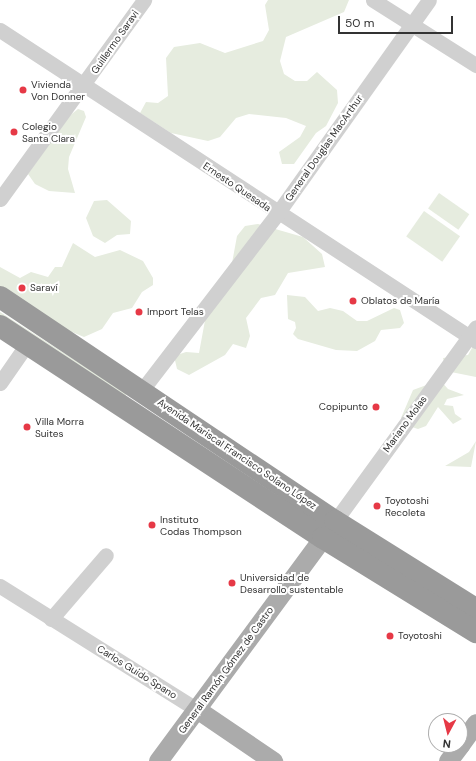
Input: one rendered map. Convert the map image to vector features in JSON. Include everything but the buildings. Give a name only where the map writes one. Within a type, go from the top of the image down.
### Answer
[{"type":"highway","name":"Avenida Mariscal Francisco Solano López","points":[[0,298],[142,390],[329,529],[476,632]]},
{"type":"highway","name":"Avenida Mariscal Francisco Solano López","points":[[0,326],[329,529],[476,609]]},
{"type":"main road","name":"General Ramón Gómez de Castro","points":[[158,761],[198,710],[329,529]]},
{"type":"main road","name":"Carlos Guido Spano","points":[[198,710],[273,761]]},
{"type":"main road","points":[[468,734],[476,723]]},
{"type":"street","name":"Guillermo Saravi","points":[[0,199],[85,84],[144,0]]},
{"type":"street","points":[[373,0],[476,65]]},
{"type":"street","name":"General Douglas MacArthur","points":[[142,390],[277,214],[429,0]]},
{"type":"street","name":"Ernesto Quesada","points":[[0,30],[85,84],[277,214],[474,335]]},
{"type":"street","name":"Mariano Molas","points":[[329,529],[474,335]]},
{"type":"street","points":[[0,383],[27,344]]},
{"type":"street","points":[[52,619],[106,555]]},
{"type":"street","name":"Carlos Guido Spano","points":[[0,586],[198,710]]},
{"type":"shaded area","points":[[268,0],[349,0],[344,12],[286,37],[280,61],[284,74],[295,81],[307,81],[317,72],[337,90],[338,103],[326,126],[316,133],[294,164],[282,164],[279,152],[300,137],[306,126],[286,118],[249,114],[236,118],[220,137],[208,141],[171,133],[140,113],[146,102],[158,103],[168,96],[166,58],[174,47],[200,43],[225,53],[263,41],[269,30],[265,5]]},
{"type":"shaded area","points":[[78,109],[84,111],[86,117],[69,157],[68,169],[75,193],[49,191],[35,184],[28,174],[68,117]]},
{"type":"shaded area","points":[[439,193],[469,214],[458,230],[428,209]]},
{"type":"shaded area","points":[[107,200],[131,221],[130,234],[117,235],[105,243],[93,236],[86,218],[94,201]]},
{"type":"shaded area","points":[[424,211],[460,236],[442,262],[406,236]]},
{"type":"shaded area","points":[[258,224],[303,237],[322,254],[325,267],[288,273],[275,295],[261,298],[246,318],[250,336],[246,348],[233,344],[225,355],[189,375],[177,369],[174,356],[186,352],[199,353],[206,315],[230,274],[237,236],[245,226]]},
{"type":"shaded area","points":[[73,243],[95,257],[120,250],[143,261],[153,278],[153,285],[142,292],[132,308],[113,313],[102,329],[84,337],[72,332],[68,336],[0,293],[0,267],[20,278],[31,272],[48,277],[55,267],[62,267]]},
{"type":"shaded area","points":[[287,295],[305,297],[318,311],[330,308],[343,311],[357,321],[367,321],[394,308],[400,310],[404,323],[400,328],[381,330],[375,341],[357,351],[336,350],[298,339],[293,334],[296,328],[295,322],[288,319]]},
{"type":"shaded area","points":[[0,312],[126,393],[126,396],[0,318]]},
{"type":"shaded area","points":[[476,341],[476,377],[446,371],[443,358],[468,355]]},
{"type":"shaded area","points":[[440,380],[448,389],[464,395],[447,399],[444,405],[453,406],[455,414],[462,419],[453,424],[438,407],[426,426],[418,429],[406,425],[401,418],[413,390]]},
{"type":"shaded area","points":[[476,441],[471,467],[445,466],[469,452]]},
{"type":"place","name":"Vivienda Von Donner","points":[[23,90]]},
{"type":"place","name":"Colegio Santa Clara","points":[[14,132]]},
{"type":"place","name":"Saraví","points":[[22,288]]},
{"type":"place","name":"Oblatos de María","points":[[353,301]]},
{"type":"place","name":"Import Telas","points":[[139,312]]},
{"type":"place","name":"Copipunto","points":[[376,407]]},
{"type":"place","name":"Villa Morra Suites","points":[[27,427]]},
{"type":"place","name":"Toyotoshi Recoleta","points":[[377,506]]},
{"type":"place","name":"Instituto Codas Thompson","points":[[152,525]]},
{"type":"place","name":"Universidad de Desarrollo sustentable","points":[[232,583]]},
{"type":"place","name":"Toyotoshi","points":[[390,636]]}]
